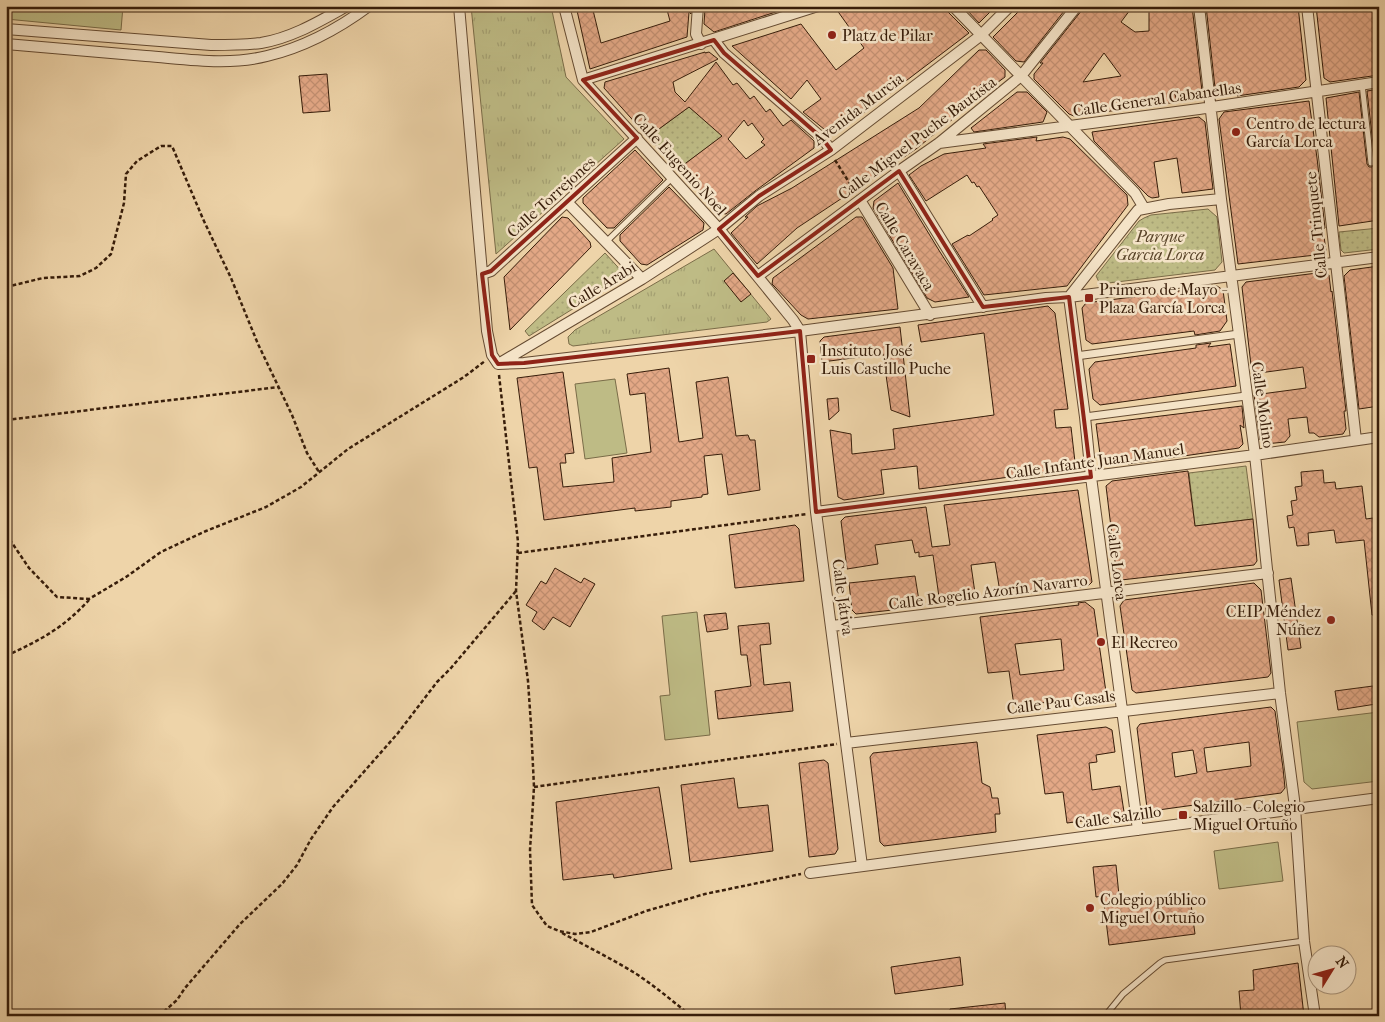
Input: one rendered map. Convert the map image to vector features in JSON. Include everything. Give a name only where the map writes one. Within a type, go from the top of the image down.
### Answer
[{"type":"street","points":[[6,29],[210,45],[238,45],[263,43],[287,36],[310,27],[347,6]]},
{"type":"street","points":[[6,44],[232,62],[293,49],[324,35],[369,6]]},
{"type":"street","points":[[459,6],[487,331],[495,360],[524,363],[800,331],[1046,298],[1069,297],[1379,257]]},
{"type":"street","name":"Calle Eugenio Noel","points":[[564,6],[583,80],[719,229],[794,320],[800,331]]},
{"type":"street","points":[[698,6],[696,34],[701,44]]},
{"type":"street","points":[[583,80],[818,6]]},
{"type":"street","points":[[953,6],[980,36],[1135,193],[1144,208]]},
{"type":"street","name":"Avenida Murcia","points":[[719,229],[759,196],[831,150],[980,36],[1010,6]]},
{"type":"street","name":"Calle Miguel Puche Bautista","points":[[758,276],[899,171],[940,144],[1021,76],[1077,6]]},
{"type":"street","name":"Calle Molino","points":[[1198,6],[1255,455],[1280,693],[1295,808],[1304,941],[1315,1016]]},
{"type":"street","name":"Calle Trinquete","points":[[1308,6],[1356,440]]},
{"type":"street","points":[[714,40],[724,53],[822,138],[831,150]]},
{"type":"street","name":"Calle General Cabanellas","points":[[940,144],[1379,82]]},
{"type":"street","name":"Calle Torrejones","points":[[482,274],[491,271],[637,138]]},
{"type":"street","points":[[899,171],[983,307]]},
{"type":"street","points":[[1069,297],[1136,212],[1144,208],[1221,199]]},
{"type":"street","name":"Calle Caravaca","points":[[860,200],[930,315]]},
{"type":"street","points":[[567,202],[642,278]]},
{"type":"street","name":"Calle Arabi","points":[[495,360],[642,278],[719,229]]},
{"type":"street","name":"Calle Lorca","points":[[1069,297],[1138,830]]},
{"type":"street","name":"Calle Játiva","points":[[800,331],[816,512],[862,866]]},
{"type":"street","points":[[1076,356],[1239,334]]},
{"type":"street","points":[[1085,417],[1246,396]]},
{"type":"street","name":"Calle Infante Juan Manuel","points":[[816,512],[1379,437]]},
{"type":"street","name":"Calle Rogelio Azorín Navarro","points":[[832,626],[1268,573]]},
{"type":"street","name":"Calle Pau Casals","points":[[846,742],[1280,693]]},
{"type":"street","name":"Calle Salzillo","points":[[810,873],[1379,798]]},
{"type":"lane","points":[[1362,84],[1371,163]]},
{"type":"lane","points":[[606,242],[673,177]]},
{"type":"lane","points":[[1105,1016],[1123,994],[1165,960],[1304,941]]},
{"type":"path","points":[[6,286],[43,278],[80,276],[96,268],[111,254],[124,203],[126,174],[137,161],[161,146],[172,146],[307,453],[319,472]]},
{"type":"path","name":"Calle Caravaca","points":[[831,150],[860,200]]},
{"type":"path","points":[[6,656],[36,642],[55,630],[71,618],[89,600],[161,552],[206,531],[266,507],[301,487],[348,449],[464,377],[495,360],[518,542],[516,592],[528,681],[534,787],[530,850],[532,905],[548,926],[595,950],[637,975],[691,1016]]},
{"type":"path","points":[[6,420],[279,387]]},
{"type":"path","points":[[518,553],[816,512]]},
{"type":"path","points":[[6,534],[29,568],[57,597],[89,600]]},
{"type":"path","points":[[160,1016],[177,1000],[240,924],[282,884],[297,865],[315,832],[333,807],[392,741],[437,682],[516,592]]},
{"type":"path","points":[[534,787],[846,742]]},
{"type":"path","points":[[559,932],[575,934],[591,932],[646,911],[705,894],[810,873]]},
{"type":"highlighted area","points":[[714,40],[724,53],[822,138],[831,150],[759,196],[719,229],[758,276],[899,171],[983,307],[1069,297],[1091,477],[816,512],[800,331],[524,363],[498,364],[492,355],[482,274],[491,271],[637,138],[583,80]]},
{"type":"green space","points":[[6,6],[123,6],[121,30],[6,19]]},
{"type":"green space","points":[[471,6],[551,6],[566,77],[624,139],[496,254]]},
{"type":"green space","points":[[689,107],[723,136],[678,169],[648,137]]},
{"type":"green space","name":"Parque Garcia Lorca","points":[[1208,209],[1217,217],[1222,262],[1215,270],[1100,284],[1096,276],[1139,221],[1151,215]]},
{"type":"green space","points":[[1379,228],[1379,249],[1344,253],[1341,250],[1339,232]]},
{"type":"green space","points":[[714,249],[771,319],[767,322],[573,346],[569,344],[568,337],[575,330]]},
{"type":"green space","points":[[605,253],[626,276],[529,336],[525,331]]},
{"type":"green space","points":[[615,379],[627,453],[585,459],[575,384]]},
{"type":"green space","points":[[1246,466],[1253,519],[1195,526],[1189,473]]},
{"type":"green space","points":[[697,612],[710,735],[665,740],[660,696],[670,695],[662,616]]},
{"type":"green space","points":[[1379,712],[1379,781],[1312,789],[1304,782],[1297,722]]},
{"type":"green space","points":[[1278,842],[1283,881],[1219,889],[1214,851]]},
{"type":"building","points":[[576,6],[592,6],[601,43],[670,21],[666,6],[690,6],[691,14],[689,12],[687,37],[590,69]]},
{"type":"building","points":[[707,6],[788,6],[788,8],[714,32],[704,24]]},
{"type":"building","points":[[834,6],[942,6],[969,33],[836,134],[830,134],[803,112],[821,99],[807,80],[791,99],[732,46],[801,24],[836,70],[864,48]]},
{"type":"building","points":[[969,6],[996,6],[979,23],[966,9]]},
{"type":"building","points":[[1024,6],[1068,6],[1024,62],[1016,61],[993,37]]},
{"type":"building","points":[[1084,6],[1133,6],[1121,22],[1135,32],[1149,31],[1149,6],[1192,6],[1202,91],[1175,94],[1177,102],[1074,116],[1069,114],[1034,79],[1034,74],[1043,63],[1040,63]],"holes":[[[1104,53],[1121,76],[1083,82]]]},
{"type":"building","points":[[1206,6],[1298,6],[1306,80],[1299,87],[1237,96],[1239,94],[1216,97]]},
{"type":"building","points":[[1316,6],[1379,6],[1379,75],[1330,82],[1324,78]]},
{"type":"building","points":[[979,50],[986,50],[1005,70],[1005,77],[990,88],[983,82],[961,104],[965,109],[916,149],[797,228],[757,264],[731,233],[748,217],[745,217],[757,206],[792,188],[919,108]]},
{"type":"building","points":[[709,52],[718,59],[673,82],[675,92],[685,102],[716,62],[733,85],[737,83],[750,99],[754,96],[766,112],[770,109],[783,126],[791,120],[814,141],[814,148],[726,214],[720,213],[678,169],[722,136],[689,107],[648,137],[604,88],[605,82]],"holes":[[[744,120],[748,126],[752,123],[764,139],[761,142],[765,145],[746,159],[728,139]]]},
{"type":"building","points":[[327,74],[330,111],[303,113],[299,76]]},
{"type":"building","points":[[1379,89],[1379,220],[1339,226],[1326,98],[1359,92],[1367,164],[1369,167],[1372,167],[1375,162],[1367,91]]},
{"type":"building","points":[[1017,92],[1027,92],[1047,112],[1043,122],[974,132],[971,128]]},
{"type":"building","points":[[1309,101],[1325,228],[1323,229],[1326,251],[1324,254],[1238,264],[1219,119],[1224,112]]},
{"type":"building","points":[[1199,117],[1205,122],[1213,189],[1182,193],[1177,158],[1154,162],[1159,197],[1152,198],[1094,141],[1092,132]]},
{"type":"building","points":[[1037,137],[1036,141],[1063,137],[1070,139],[1127,195],[1128,205],[1067,286],[984,295],[952,244],[969,236],[998,215],[979,186],[977,187],[974,182],[972,183],[967,175],[926,201],[909,175],[921,166],[944,154],[986,148],[983,144]]},
{"type":"building","points":[[635,150],[663,180],[614,228],[607,228],[583,203],[583,198]]},
{"type":"building","points":[[898,183],[969,297],[935,302],[927,298],[873,208],[874,201]]},
{"type":"building","points":[[669,187],[704,223],[703,230],[647,265],[641,264],[620,241],[620,235]]},
{"type":"building","points":[[562,217],[568,218],[590,242],[591,247],[510,330],[504,277]]},
{"type":"building","points":[[856,217],[862,217],[893,268],[898,309],[808,319],[801,315],[772,284],[773,278]]},
{"type":"building","points":[[1379,266],[1379,406],[1359,409],[1344,276],[1350,270]]},
{"type":"building","points":[[1325,272],[1329,275],[1332,291],[1346,411],[1344,411],[1346,429],[1343,434],[1319,437],[1314,433],[1309,433],[1307,417],[1288,419],[1290,436],[1285,442],[1265,444],[1260,440],[1254,395],[1306,388],[1303,367],[1252,374],[1242,287],[1246,282]]},
{"type":"building","points":[[733,273],[751,294],[741,302],[724,281]]},
{"type":"building","points":[[1217,286],[1223,290],[1227,321],[1220,331],[1195,335],[1194,331],[1092,344],[1086,340],[1082,308],[1086,303]]},
{"type":"building","points":[[1048,306],[1055,313],[1068,409],[1054,410],[1056,428],[1071,427],[1075,462],[1070,469],[919,489],[917,466],[881,470],[884,494],[844,500],[838,497],[830,430],[851,434],[852,454],[895,449],[893,429],[994,415],[984,333],[921,342],[918,325]]},
{"type":"building","points":[[900,327],[910,417],[891,410],[883,354],[822,362],[820,341],[824,337]]},
{"type":"building","points":[[1211,343],[1208,347],[1230,344],[1236,386],[1100,405],[1093,399],[1089,369],[1095,362],[1196,348],[1196,345]]},
{"type":"building","points":[[669,368],[679,442],[703,438],[696,382],[728,377],[736,436],[748,435],[750,440],[755,440],[760,490],[728,495],[722,454],[704,456],[708,494],[702,495],[702,497],[671,501],[671,507],[635,511],[635,508],[544,520],[537,467],[529,468],[517,378],[563,372],[574,453],[565,454],[566,463],[560,463],[563,487],[614,482],[612,458],[651,452],[645,393],[630,395],[627,374]]},
{"type":"building","points":[[838,398],[839,411],[829,420],[827,399]]},
{"type":"building","points":[[1242,406],[1244,428],[1240,425],[1243,444],[1239,448],[1128,464],[1130,463],[1106,466],[1101,462],[1096,424]]},
{"type":"building","points":[[1323,470],[1324,483],[1335,482],[1336,489],[1362,486],[1366,519],[1373,518],[1379,569],[1379,614],[1372,615],[1364,540],[1336,543],[1334,530],[1308,533],[1309,545],[1297,546],[1294,527],[1289,528],[1287,516],[1293,515],[1291,501],[1297,500],[1295,487],[1302,486],[1301,472]]},
{"type":"building","points":[[1188,471],[1195,526],[1253,519],[1257,561],[1254,565],[1121,580],[1117,577],[1106,486],[1112,481]]},
{"type":"building","points":[[1078,490],[1092,582],[1088,586],[1005,596],[1004,591],[1000,592],[995,562],[971,565],[976,600],[940,604],[933,555],[919,557],[919,552],[915,553],[912,540],[875,545],[878,564],[847,569],[841,521],[845,517],[926,507],[932,547],[950,545],[944,505]]},
{"type":"building","points":[[795,525],[799,529],[804,581],[735,588],[729,535]]},
{"type":"building","points":[[555,568],[581,583],[584,578],[595,584],[570,627],[553,617],[544,630],[532,621],[537,612],[526,605],[541,581],[546,584]]},
{"type":"building","points":[[915,576],[920,607],[856,614],[852,610],[849,583]]},
{"type":"building","points":[[1291,578],[1301,648],[1288,650],[1279,580]]},
{"type":"building","points":[[1254,583],[1261,590],[1271,673],[1268,677],[1136,693],[1132,690],[1120,606],[1124,600]]},
{"type":"building","points":[[1085,602],[1094,609],[1106,692],[1103,696],[1014,706],[1009,671],[988,673],[980,617],[1079,605],[1078,603]],"holes":[[[1061,639],[1064,670],[1020,675],[1015,644]]]},
{"type":"building","points":[[726,613],[728,629],[707,632],[704,615]]},
{"type":"building","points":[[769,623],[771,644],[760,645],[764,685],[790,682],[793,711],[718,719],[715,691],[751,686],[747,655],[741,655],[738,626]]},
{"type":"building","points":[[1373,686],[1376,704],[1338,710],[1335,691]]},
{"type":"building","points":[[1271,707],[1275,711],[1285,788],[1281,793],[1151,811],[1147,808],[1137,728],[1140,724]],"holes":[[[1249,742],[1251,766],[1207,772],[1204,748]],[[1193,750],[1197,773],[1175,777],[1172,753]]]},
{"type":"building","points":[[1106,727],[1112,730],[1115,752],[1096,755],[1097,762],[1089,763],[1092,790],[1120,786],[1124,812],[1120,816],[1067,823],[1063,792],[1045,794],[1037,735]]},
{"type":"building","points":[[977,742],[982,783],[990,787],[992,798],[998,798],[1000,814],[995,814],[996,832],[884,846],[880,842],[870,757],[873,753]]},
{"type":"building","points":[[824,760],[828,763],[838,849],[835,854],[809,857],[799,763]]},
{"type":"building","points":[[734,778],[738,808],[768,805],[773,851],[690,862],[681,785]]},
{"type":"building","points":[[659,787],[672,869],[614,878],[613,874],[563,880],[556,802]]},
{"type":"building","points":[[1116,865],[1120,906],[1190,897],[1195,934],[1109,945],[1103,896],[1096,897],[1093,867]]},
{"type":"building","points":[[960,957],[963,985],[895,994],[891,967]]},
{"type":"building","points":[[1298,963],[1304,1016],[1241,1016],[1239,991],[1254,990],[1253,970]]},
{"type":"building","points":[[1005,1003],[1006,1016],[950,1016],[950,1009]]},
{"type":"place","name":"Platz de Pilar","points":[[832,35]]},
{"type":"place","name":"Centro de lectura García Lorca","points":[[1236,132]]},
{"type":"place","name":"Primero de Mayo - Plaza García Lorca","points":[[1089,298]]},
{"type":"place","name":"Instituto José Luis Castillo Puche","points":[[811,359]]},
{"type":"place","name":"CEIP Méndez Núñez","points":[[1331,620]]},
{"type":"place","name":"El Recreo","points":[[1101,642]]},
{"type":"place","name":"Salzillo - Colegio Miguel Ortuño","points":[[1183,815]]},
{"type":"place","name":"Colegio público Miguel Ortuño","points":[[1090,908]]}]
